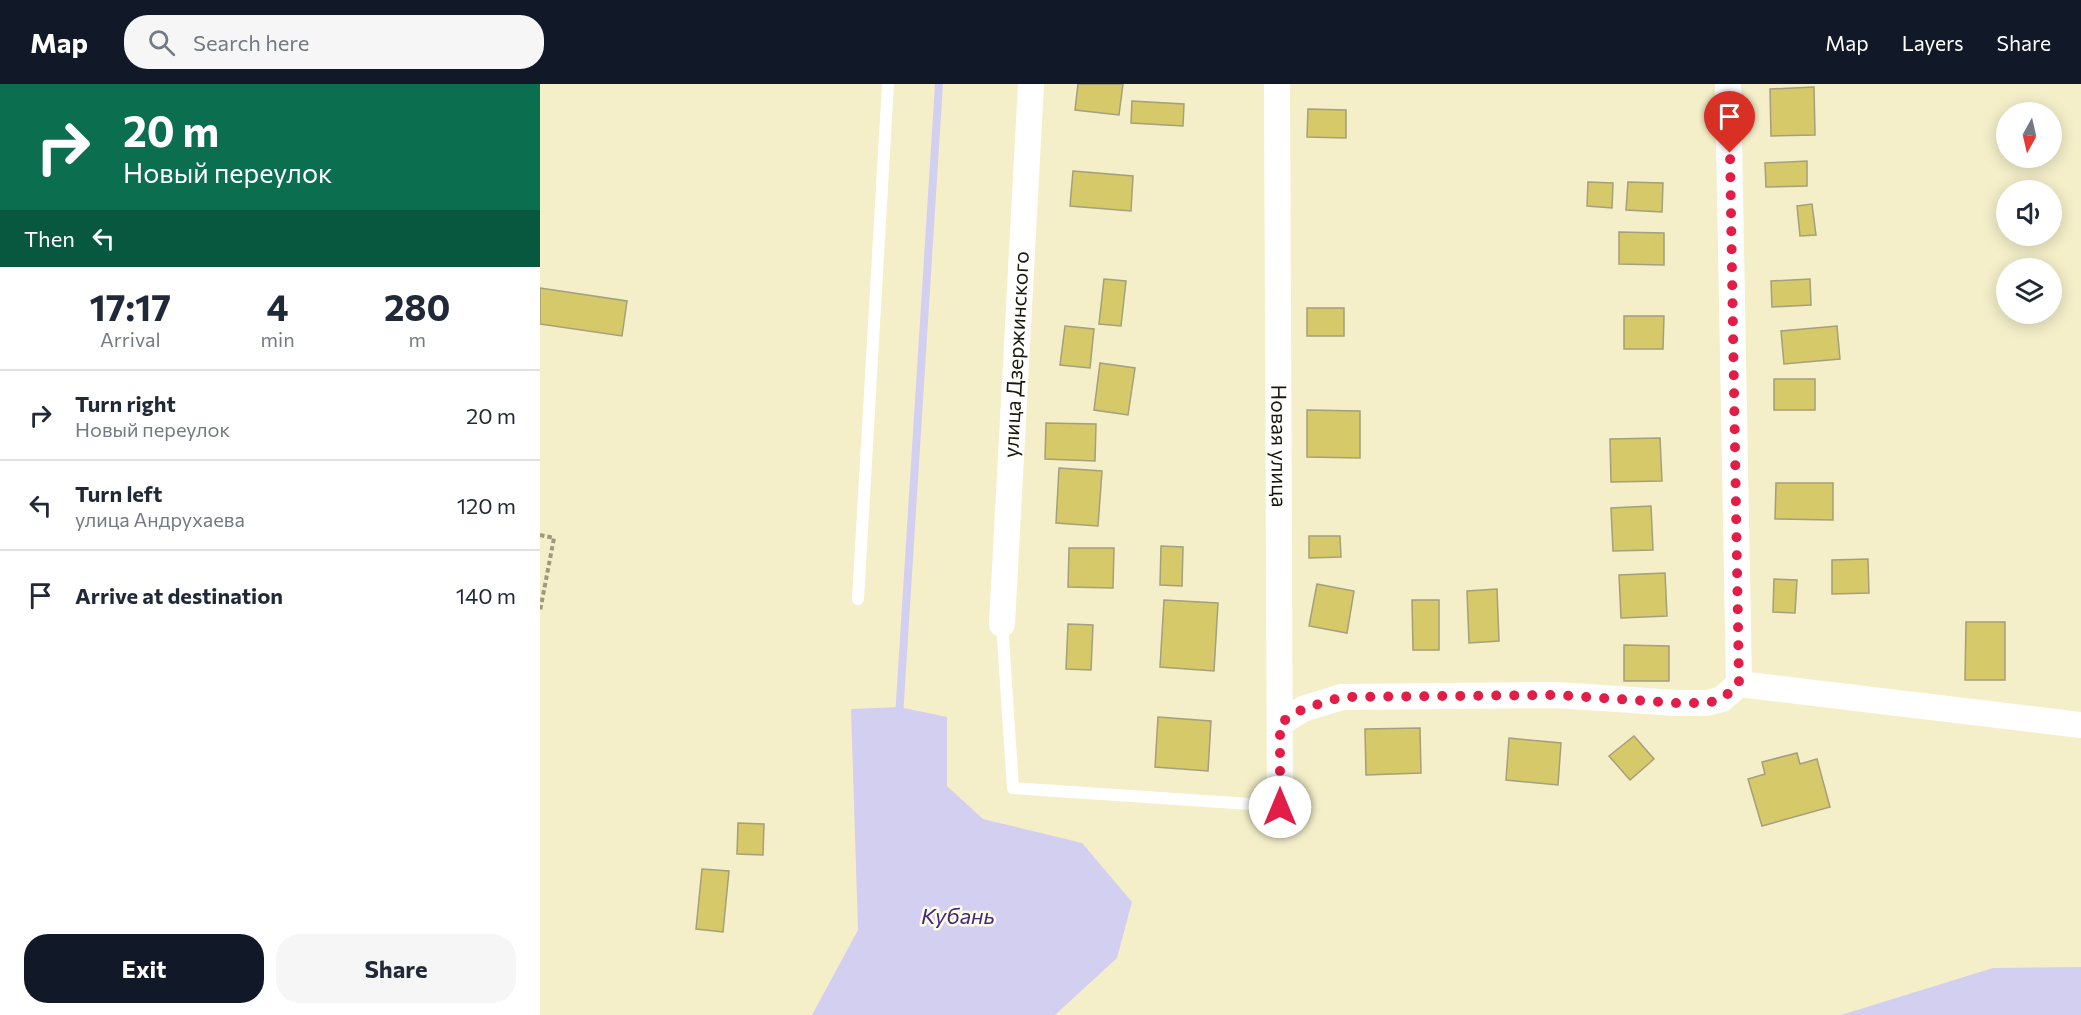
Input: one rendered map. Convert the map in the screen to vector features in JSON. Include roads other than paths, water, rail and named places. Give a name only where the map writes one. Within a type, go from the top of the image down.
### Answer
[{"type":"street","name":"улица Дзержинского","points":[[1002,624],[1030,84]]},
{"type":"street","name":"Новая улица","points":[[1277,84],[1280,807]]},
{"type":"street","points":[[1728,84],[1739,684]]},
{"type":"street","points":[[1280,723],[1303,709],[1342,697],[1556,695],[1707,703],[1722,699],[1739,684],[2081,725]]},
{"type":"lane","points":[[858,599],[888,84]]},
{"type":"lane","points":[[1002,624],[1013,788],[1280,807]]},
{"type":"water","name":"Кубань","points":[[899,707],[947,717],[947,786],[983,819],[1082,843],[1132,902],[1117,958],[1055,1015],[812,1015],[858,930],[851,709]]},
{"type":"water","points":[[2081,967],[2081,1015],[1841,1015],[1993,968]]},
{"type":"waterway","points":[[899,717],[939,84]]}]
